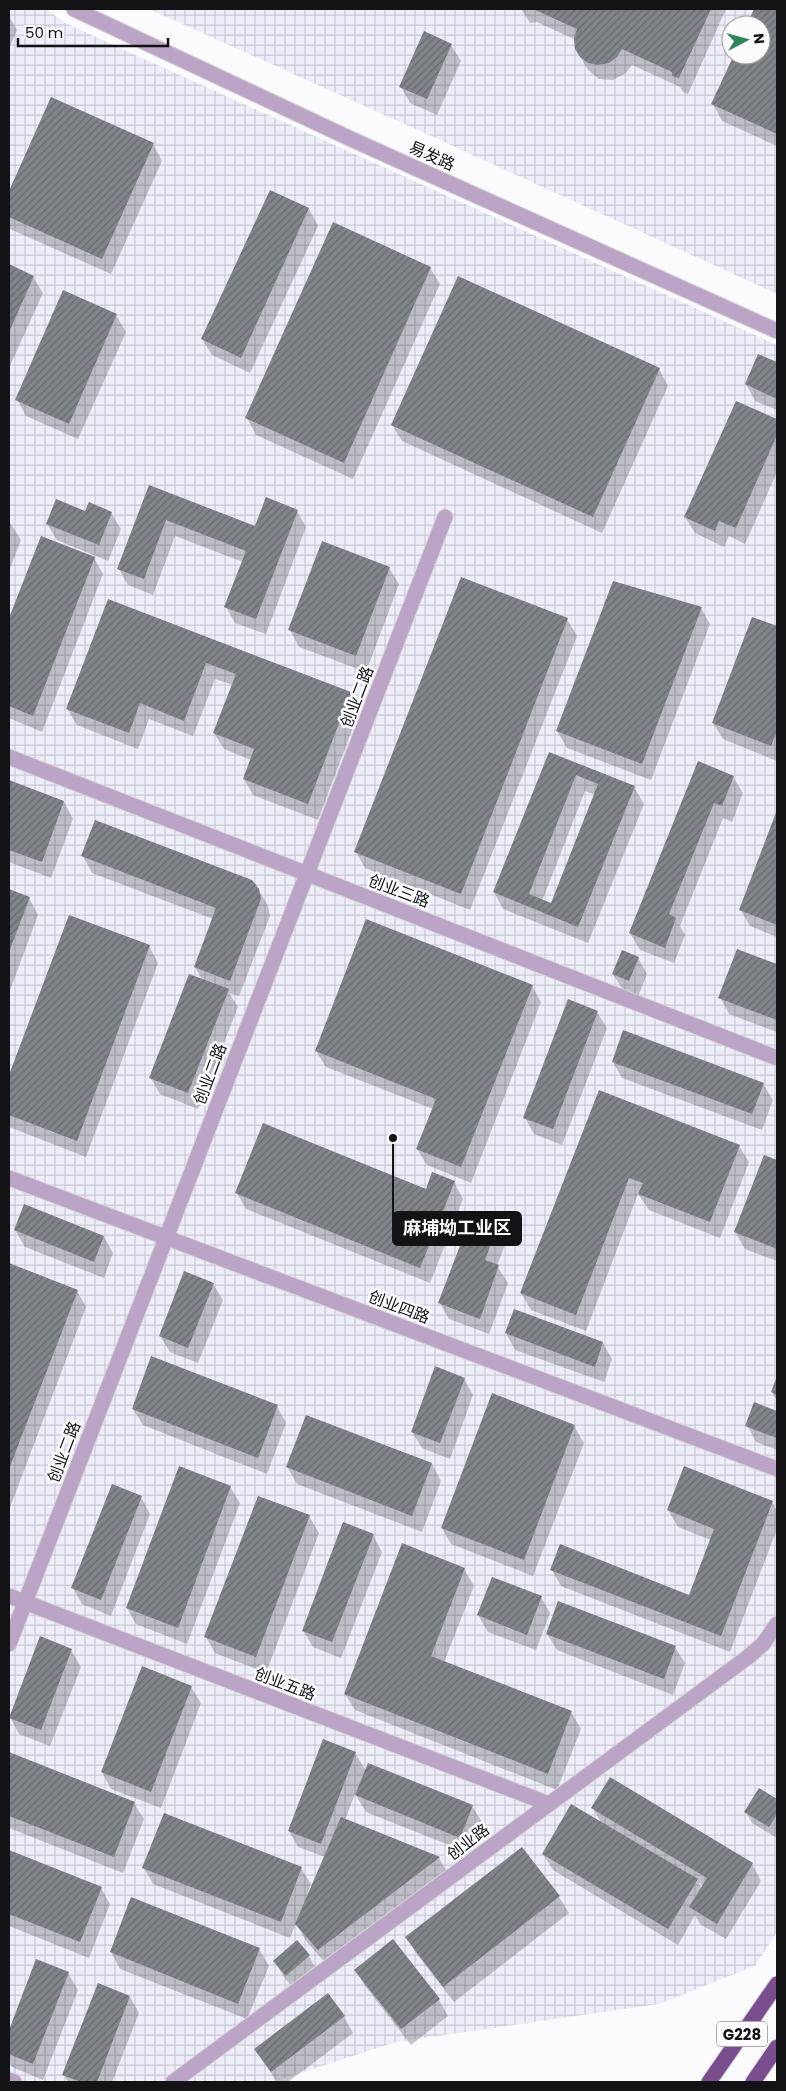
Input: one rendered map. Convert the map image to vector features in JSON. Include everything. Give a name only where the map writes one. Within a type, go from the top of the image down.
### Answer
[{"type":"highway","name":"G228","points":[[709,2082],[776,1985]]},
{"type":"highway","name":"G228","points":[[753,2082],[777,2047]]},
{"type":"street","name":"易发路","points":[[74,9],[352,139],[777,331]]},
{"type":"street","name":"创业二路","points":[[9,1644],[445,517]]},
{"type":"street","name":"创业三路","points":[[9,757],[777,1058]]},
{"type":"street","name":"创业四路","points":[[9,1178],[777,1469]]},
{"type":"street","name":"创业五路","points":[[9,1596],[549,1804]]},
{"type":"street","name":"创业路","points":[[173,2082],[748,1657],[763,1644],[777,1624]]},
{"type":"street","points":[[9,2080],[14,2082]]},
{"type":"shaded area","points":[[9,9],[46,9],[65,23],[777,345],[777,1932],[755,1966],[659,2004],[396,2042],[273,2082],[9,2082]]},
{"type":"shaded area","points":[[149,9],[777,9],[777,294],[420,131]]},
{"type":"building","points":[[533,9],[711,9],[679,78],[672,76],[672,72],[622,49],[617,57],[609,63],[598,65],[588,63],[580,57],[575,49],[574,38],[577,29]]},
{"type":"building","points":[[754,9],[777,9],[777,134],[711,104],[729,65],[771,65],[771,15],[751,15]]},
{"type":"building","points":[[424,31],[452,44],[427,99],[399,87]]},
{"type":"building","points":[[51,97],[154,143],[102,259],[9,217],[9,191]]},
{"type":"building","points":[[270,190],[309,208],[241,358],[201,339]]},
{"type":"building","points":[[333,222],[431,267],[344,463],[245,418]]},
{"type":"building","points":[[9,264],[34,276],[9,332]]},
{"type":"building","points":[[458,276],[660,368],[593,517],[391,425]]},
{"type":"building","points":[[63,290],[117,314],[69,424],[15,400]]},
{"type":"building","points":[[758,354],[777,362],[777,399],[745,384]]},
{"type":"building","points":[[736,401],[777,419],[777,435],[736,528],[719,521],[715,531],[684,517]]},
{"type":"building","points":[[149,485],[255,526],[266,497],[298,510],[256,619],[224,607],[246,551],[166,520],[144,579],[117,569]]},
{"type":"building","points":[[56,499],[85,511],[89,502],[112,512],[99,545],[46,524]]},
{"type":"building","points":[[41,536],[95,557],[33,716],[9,706],[9,618]]},
{"type":"building","points":[[322,541],[390,567],[356,656],[288,630]]},
{"type":"building","points":[[461,577],[568,618],[461,894],[354,852]]},
{"type":"building","points":[[613,581],[702,607],[642,764],[556,731]]},
{"type":"building","points":[[108,599],[351,692],[308,804],[243,779],[254,749],[213,733],[236,674],[206,663],[184,721],[140,703],[129,733],[66,709]]},
{"type":"building","points":[[752,617],[777,626],[777,731],[771,746],[712,723]]},
{"type":"building","points":[[549,752],[635,786],[578,927],[493,892]],"holes":[[[576,775],[598,784],[551,903],[529,894]]]},
{"type":"building","points":[[698,761],[734,776],[722,806],[714,803],[669,914],[676,918],[665,948],[629,933]]},
{"type":"building","points":[[9,780],[64,801],[42,862],[9,850]]},
{"type":"building","points":[[777,810],[777,925],[739,910]]},
{"type":"building","points":[[95,820],[252,880],[259,889],[261,899],[230,981],[194,967],[216,908],[81,856]]},
{"type":"building","points":[[9,889],[30,897],[9,952]]},
{"type":"building","points":[[69,915],[150,945],[77,1141],[9,1115],[9,1075]]},
{"type":"building","points":[[366,919],[533,985],[461,1167],[416,1149],[436,1099],[315,1051]]},
{"type":"building","points":[[737,949],[777,964],[777,1020],[718,998]]},
{"type":"building","points":[[622,950],[639,957],[629,981],[612,974]]},
{"type":"building","points":[[189,974],[229,989],[188,1093],[149,1078]]},
{"type":"building","points":[[568,999],[598,1011],[553,1129],[523,1118]]},
{"type":"building","points":[[623,1030],[764,1083],[752,1114],[612,1062]]},
{"type":"building","points":[[599,1090],[740,1145],[710,1222],[638,1194],[643,1183],[629,1178],[576,1315],[520,1293]]},
{"type":"building","points":[[263,1123],[426,1189],[432,1172],[455,1181],[420,1268],[235,1193]]},
{"type":"building","points":[[764,1155],[777,1160],[777,1249],[734,1232]]},
{"type":"building","points":[[24,1204],[104,1236],[94,1262],[14,1230]]},
{"type":"building","points":[[473,1212],[499,1222],[485,1260],[499,1265],[480,1319],[438,1303]]},
{"type":"building","points":[[9,1263],[78,1290],[9,1469]]},
{"type":"building","points":[[184,1271],[214,1283],[188,1348],[159,1336]]},
{"type":"building","points":[[514,1309],[603,1342],[595,1367],[505,1333]]},
{"type":"building","points":[[151,1356],[278,1405],[258,1458],[132,1409]]},
{"type":"building","points":[[435,1366],[465,1378],[440,1443],[411,1432]]},
{"type":"building","points":[[777,1376],[777,1395],[771,1392]]},
{"type":"building","points":[[492,1393],[575,1425],[524,1560],[441,1528]]},
{"type":"building","points":[[754,1402],[777,1411],[777,1438],[745,1426]]},
{"type":"building","points":[[306,1415],[432,1463],[412,1516],[286,1467]]},
{"type":"building","points":[[179,1466],[231,1486],[178,1628],[126,1608]]},
{"type":"building","points":[[684,1466],[773,1501],[721,1636],[550,1570],[560,1544],[689,1595],[714,1529],[667,1510]]},
{"type":"building","points":[[112,1484],[142,1496],[101,1600],[71,1588]]},
{"type":"building","points":[[258,1496],[310,1515],[256,1657],[204,1637]]},
{"type":"building","points":[[343,1522],[374,1534],[332,1642],[302,1631]]},
{"type":"building","points":[[402,1543],[465,1568],[431,1656],[572,1711],[548,1774],[344,1694]]},
{"type":"building","points":[[492,1577],[542,1596],[527,1635],[477,1615]]},
{"type":"building","points":[[558,1601],[676,1646],[664,1679],[546,1634]]},
{"type":"building","points":[[40,1636],[72,1649],[41,1730],[9,1718]]},
{"type":"building","points":[[142,1666],[192,1686],[151,1792],[101,1772]]},
{"type":"building","points":[[323,1739],[356,1752],[321,1844],[288,1831]]},
{"type":"building","points":[[9,1752],[135,1802],[114,1857],[9,1816]]},
{"type":"building","points":[[368,1763],[473,1805],[460,1838],[355,1795]]},
{"type":"building","points":[[610,1777],[753,1863],[717,1924],[689,1907],[707,1878],[591,1808]]},
{"type":"building","points":[[759,1788],[777,1799],[777,1814],[769,1827],[744,1812]]},
{"type":"building","points":[[571,1804],[698,1879],[668,1929],[542,1854]]},
{"type":"building","points":[[164,1813],[302,1867],[281,1922],[142,1868]]},
{"type":"building","points":[[341,1817],[440,1857],[318,1950],[295,1924]]},
{"type":"building","points":[[522,1847],[560,1896],[443,1987],[405,1937]]},
{"type":"building","points":[[9,1850],[102,1887],[80,1942],[9,1914]]},
{"type":"building","points":[[131,1897],[260,1948],[238,2004],[110,1952]]},
{"type":"building","points":[[393,1939],[440,1999],[401,2029],[354,1970]]},
{"type":"building","points":[[297,1940],[310,1955],[286,1976],[273,1961]]},
{"type":"building","points":[[36,1959],[69,1972],[33,2064],[9,2054],[9,2030]]},
{"type":"building","points":[[98,1983],[130,1996],[97,2082],[81,2082],[62,2075]]},
{"type":"building","points":[[328,1993],[345,2016],[271,2072],[254,2049]]},
{"type":"place","name":"麻埔坳工业区","points":[[393,1138]]}]
